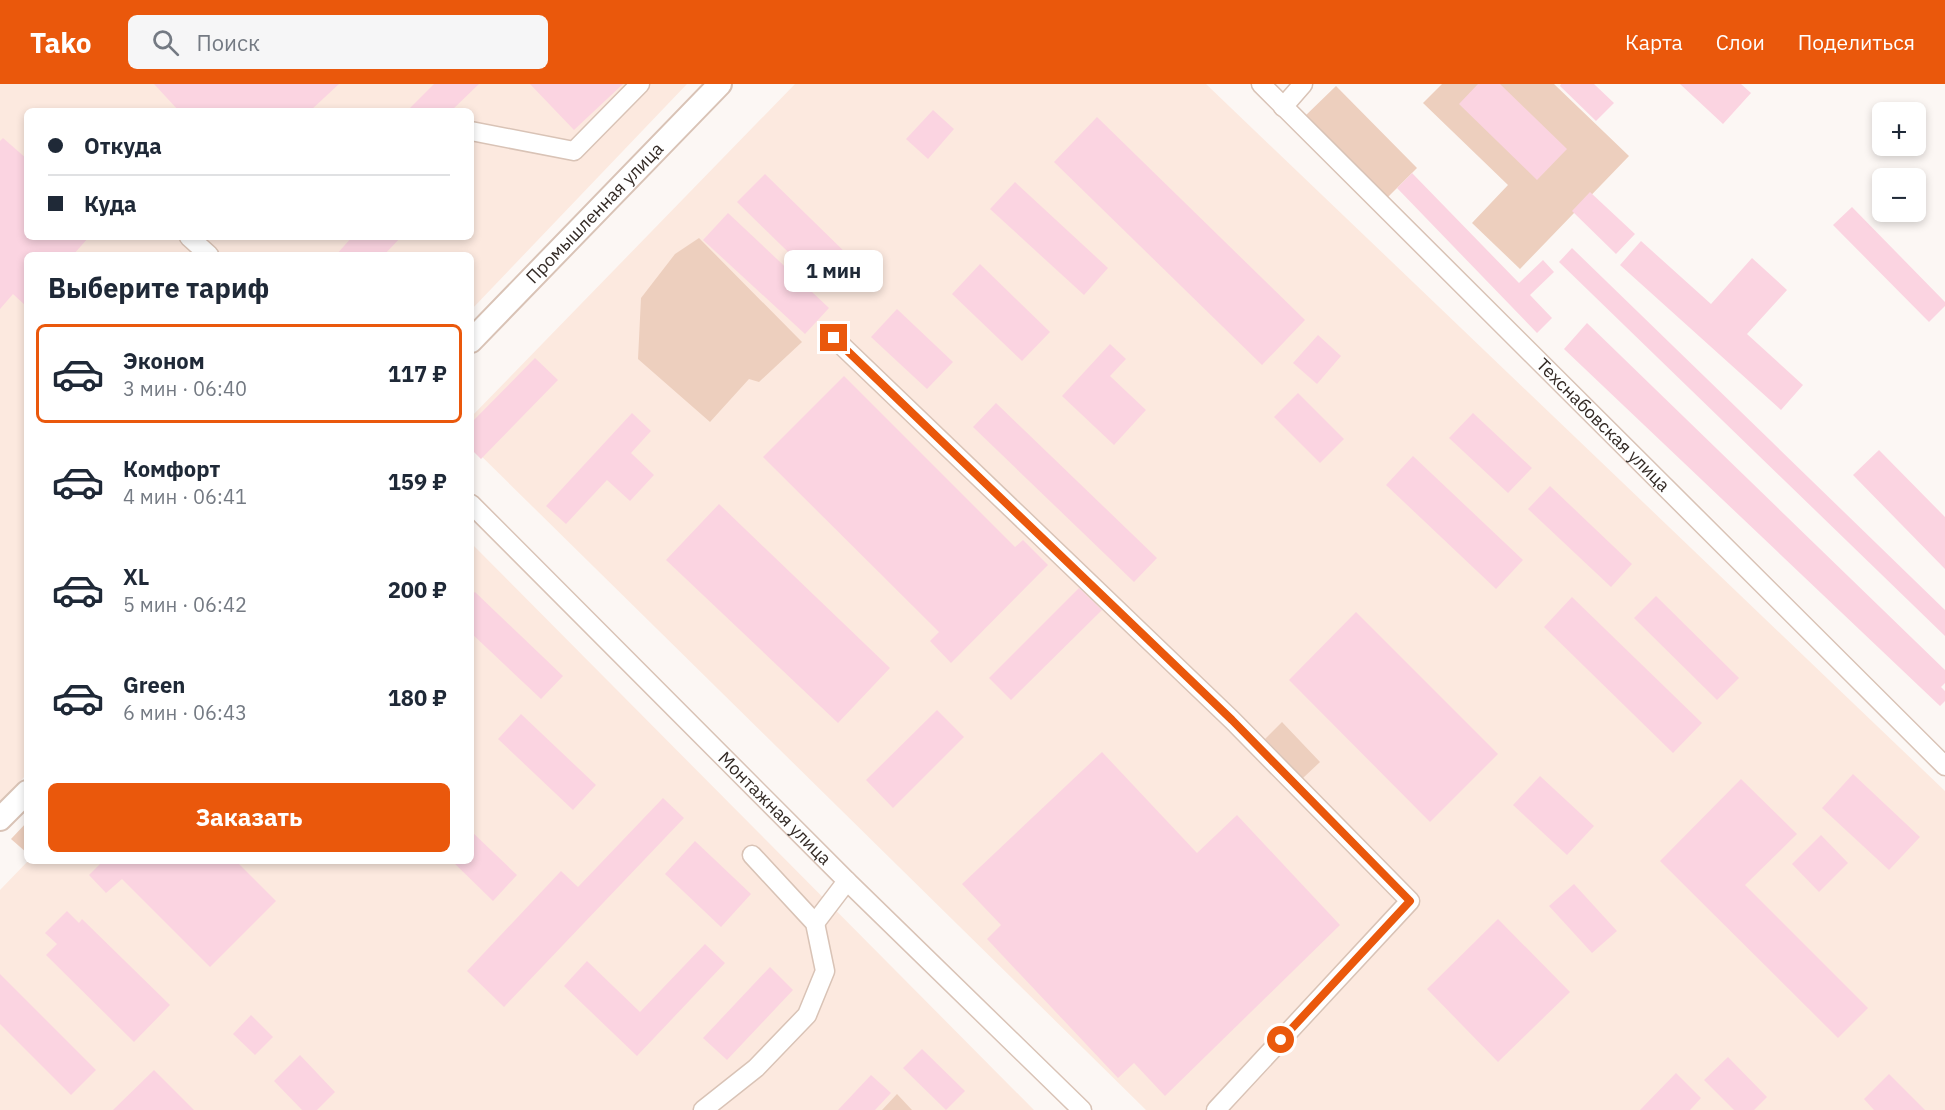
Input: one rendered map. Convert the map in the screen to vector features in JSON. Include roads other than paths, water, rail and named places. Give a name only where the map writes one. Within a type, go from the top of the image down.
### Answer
[{"type":"main road","name":"Промышленная улица","points":[[474,338],[720,84]]},
{"type":"main road","points":[[0,819],[24,795]]},
{"type":"street","points":[[474,132],[574,151],[640,84]]},
{"type":"street","name":"Техснабовская улица","points":[[1261,84],[1945,766]]},
{"type":"street","points":[[1283,106],[1303,84]]},
{"type":"street","points":[[192,240],[206,252]]},
{"type":"street","points":[[834,338],[1232,720],[1410,901],[1216,1110]]},
{"type":"street","name":"Монтажная улица","points":[[474,507],[847,881],[1082,1110]]},
{"type":"street","points":[[704,1110],[724,1104],[807,1015],[825,971],[815,923],[752,855]]},
{"type":"street","points":[[815,923],[847,881]]}]
